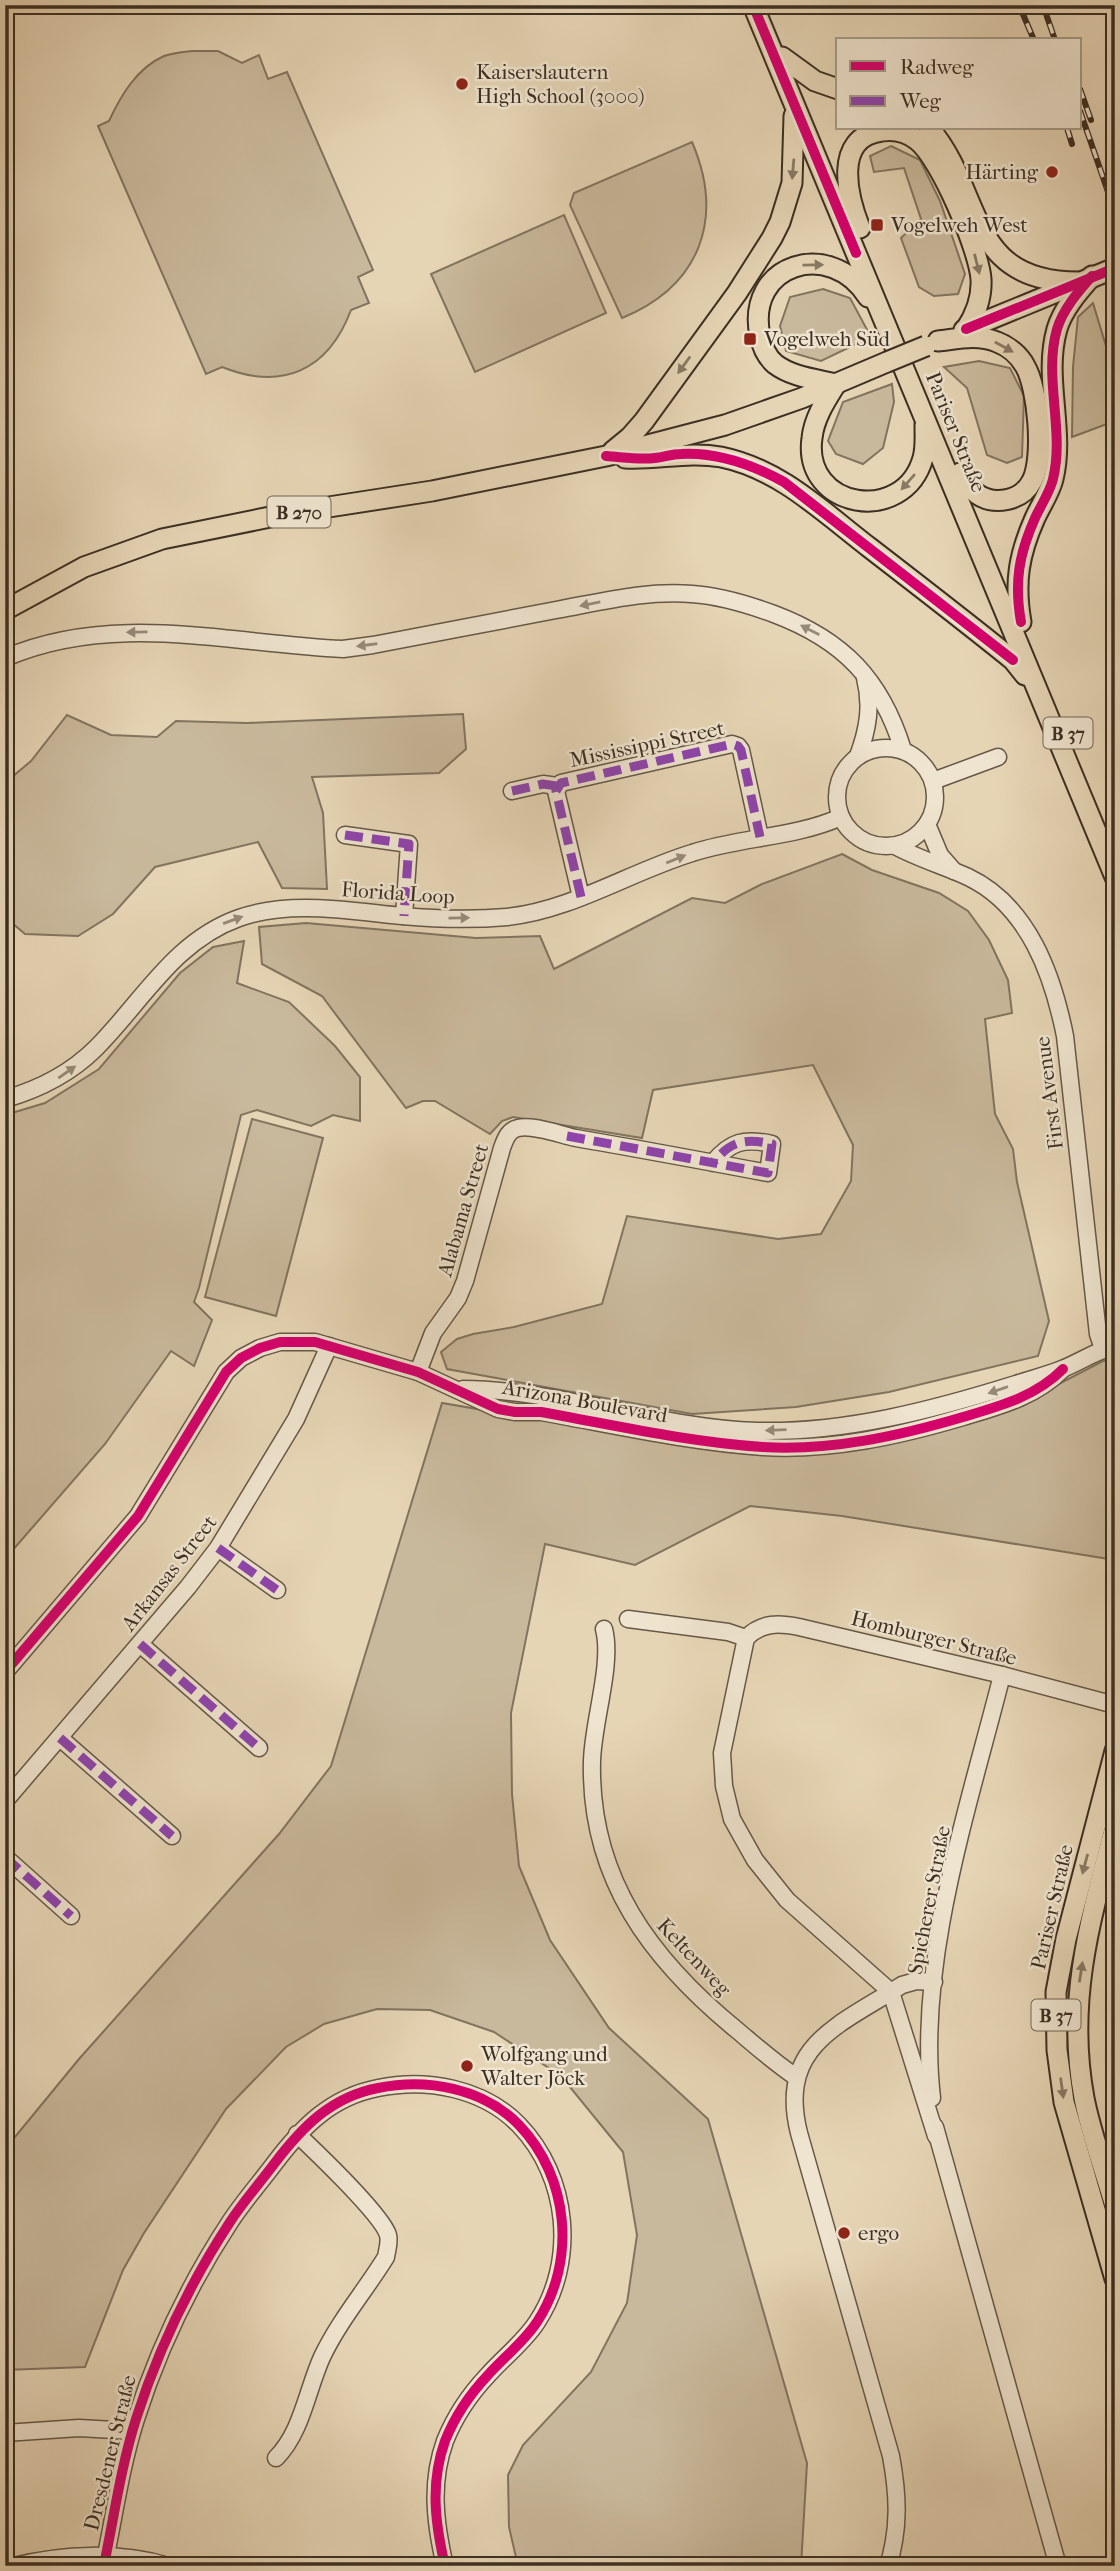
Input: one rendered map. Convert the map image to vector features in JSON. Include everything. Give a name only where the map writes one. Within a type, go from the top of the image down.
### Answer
[{"type":"main road","name":"Pariser Straße","points":[[753,5],[1115,877]]},
{"type":"main road","name":"Pariser Straße","points":[[761,5],[891,316],[896,351],[960,473],[1115,845]]},
{"type":"main road","points":[[782,57],[815,81],[836,88]]},
{"type":"main road","points":[[606,456],[630,438],[644,421],[737,293],[772,238],[792,183],[795,139],[793,101]]},
{"type":"main road","points":[[930,130],[948,154],[988,243],[1002,257],[1034,276],[1053,282],[1085,279]]},
{"type":"main road","points":[[896,351],[901,324],[848,194],[848,162],[853,150],[860,141],[878,131],[902,132],[919,141],[935,160],[944,177],[979,262],[980,293],[973,318],[966,329]]},
{"type":"main road","points":[[896,351],[865,293],[857,282],[839,270],[820,263],[792,267],[771,281],[761,300],[759,328],[767,354],[774,363],[795,374],[836,384],[816,420],[811,449],[817,472],[833,491],[866,502],[892,496],[905,488],[923,461],[925,418]]},
{"type":"main road","name":"B 270","points":[[5,610],[84,567],[162,539],[278,515],[432,491],[606,456],[725,425],[836,384],[896,351],[932,343],[1115,268]]},
{"type":"main road","points":[[1021,622],[1017,575],[1034,522],[1053,480],[1056,458],[1052,352],[1057,327],[1085,279]]},
{"type":"main road","points":[[932,343],[970,337],[995,341],[1006,347],[1025,365],[1034,392],[1038,459],[1031,484],[1017,496],[997,501],[975,492],[960,473]]},
{"type":"main road","points":[[606,456],[654,458],[698,454],[721,457],[761,469],[784,482],[1013,660],[1041,699]]},
{"type":"main road","name":"Pariser Straße","points":[[1115,1751],[1066,1939],[1056,1992],[1057,2050],[1064,2102],[1115,2279]]},
{"type":"main road","name":"Pariser Straße","points":[[1115,1827],[1094,1906],[1078,1993],[1084,2098],[1115,2206]]},
{"type":"street","points":[[5,658],[25,649],[57,641],[134,632],[342,649],[640,594],[690,594],[739,601],[816,632],[842,650],[864,672],[881,697],[903,750]]},
{"type":"street","points":[[858,756],[869,718],[864,672]]},
{"type":"street","name":"Mississippi Street","points":[[512,791],[543,785],[557,786],[732,744],[741,750],[760,836]]},
{"type":"street","points":[[887,747],[903,750],[922,762],[933,781],[935,803],[928,824],[913,838],[895,846],[869,843],[857,837],[841,817],[837,806],[838,783],[849,763],[858,756],[872,749],[887,747]]},
{"type":"street","points":[[933,781],[998,757]]},
{"type":"street","name":"Mississippi Street","points":[[557,786],[581,897]]},
{"type":"street","name":"Florida Loop","points":[[5,1099],[29,1093],[74,1068],[95,1049],[183,951],[201,935],[242,917],[298,909],[444,918],[509,916],[536,912],[691,853],[760,836],[813,827],[841,817]]},
{"type":"street","name":"First Avenue","points":[[928,824],[940,855],[956,873]]},
{"type":"street","points":[[345,835],[409,844],[404,916]]},
{"type":"street","name":"First Avenue","points":[[895,846],[989,891],[1010,911],[1028,934],[1045,964],[1058,1000],[1065,1036],[1098,1334],[1109,1348]]},
{"type":"street","name":"Alabama Street","points":[[418,1372],[433,1333],[458,1298],[465,1281],[502,1148],[512,1130],[529,1128],[713,1163]]},
{"type":"street","name":"Arizona Boulevard","points":[[5,1672],[138,1516],[153,1495],[218,1382],[233,1364],[270,1344],[304,1341],[329,1346],[418,1372],[498,1409],[541,1412],[696,1440],[765,1447],[877,1439],[945,1422],[1033,1393],[1048,1384],[1063,1369]]},
{"type":"street","name":"Arkansas Street","points":[[5,1801],[140,1644],[218,1548],[296,1419],[329,1346]]},
{"type":"street","name":"Arizona Boulevard","points":[[457,1389],[503,1390],[716,1428],[757,1431],[866,1422],[927,1409],[980,1396],[1063,1369],[1109,1348]]},
{"type":"street","points":[[811,1445],[810,1437],[819,1427]]},
{"type":"street","points":[[218,1548],[277,1590]]},
{"type":"street","points":[[628,1619],[728,1632],[746,1638],[722,1753],[724,1786],[732,1819],[755,1860],[787,1900],[891,1992]]},
{"type":"street","name":"Homburger Straße","points":[[746,1638],[762,1626],[783,1624],[1002,1675],[1115,1705]]},
{"type":"street","name":"Keltenweg","points":[[604,1629],[607,1655],[593,1740],[593,1778],[597,1819],[623,1900],[654,1949],[695,1995],[796,2077]]},
{"type":"street","points":[[140,1644],[259,1748]]},
{"type":"street","name":"Spicherer Straße","points":[[936,2136],[928,2049],[944,1906],[1002,1675]]},
{"type":"street","points":[[60,1738],[172,1836]]},
{"type":"street","points":[[5,1857],[71,1916]]},
{"type":"street","points":[[888,2566],[898,2509],[891,2456],[796,2123],[793,2098],[796,2077],[818,2040],[891,1992],[909,1983],[934,1982]]},
{"type":"street","name":"Spicherer Straße","points":[[891,1992],[936,2136],[1058,2566]]},
{"type":"street","name":"Dresdener Straße","points":[[106,2555],[132,2431],[153,2371],[200,2271],[231,2221],[298,2134],[329,2107],[366,2090],[405,2083],[442,2086],[484,2100],[500,2109],[528,2135],[551,2174],[558,2194],[563,2240],[554,2284],[537,2322],[520,2344],[469,2397],[453,2422],[444,2445],[434,2491],[437,2529],[445,2566]]},
{"type":"street","points":[[276,2458],[287,2447],[323,2356],[346,2315],[386,2257],[388,2246],[388,2235],[376,2217],[298,2134]]},
{"type":"street","points":[[5,2433],[79,2428],[132,2431]]},
{"type":"street","points":[[14,2566],[106,2555],[168,2566]]},
{"type":"shaded area","points":[[218,51],[242,63],[259,55],[268,79],[287,72],[373,270],[358,277],[369,303],[351,310],[330,348],[316,361],[283,376],[264,377],[222,367],[206,374],[98,126],[109,121],[125,92],[138,75],[154,61],[174,53]]},
{"type":"shaded area","points":[[692,142],[702,170],[706,197],[705,223],[699,247],[687,269],[670,288],[649,304],[622,318],[570,205],[574,193]]},
{"type":"shaded area","points":[[891,146],[920,160],[940,201],[965,274],[958,294],[934,296],[919,287],[901,238],[921,219],[904,168],[874,172],[870,156]]},
{"type":"shaded area","points":[[564,215],[606,313],[475,372],[431,274]]},
{"type":"shaded area","points":[[823,289],[850,298],[871,337],[821,361],[786,351],[780,326],[790,297]]},
{"type":"shaded area","points":[[1093,303],[1115,376],[1115,421],[1072,437],[1073,367],[1078,317]]},
{"type":"shaded area","points":[[979,361],[1010,368],[1024,396],[1022,457],[1007,463],[987,455],[967,388],[944,367]]},
{"type":"shaded area","points":[[892,384],[894,402],[883,448],[863,464],[836,454],[828,441],[843,402]]},
{"type":"shaded area","points":[[463,714],[466,749],[439,773],[312,777],[323,813],[327,889],[282,888],[258,842],[155,867],[113,914],[78,936],[25,934],[5,917],[5,783],[31,761],[67,715],[111,735],[157,737],[176,721],[247,723]]},
{"type":"shaded area","points":[[842,854],[872,870],[939,893],[968,911],[989,940],[1008,980],[1012,1013],[985,1019],[995,1114],[1013,1149],[1017,1182],[1049,1321],[1038,1356],[889,1392],[796,1407],[692,1414],[447,1369],[441,1352],[457,1339],[602,1304],[627,1216],[778,1239],[821,1234],[851,1181],[853,1145],[813,1065],[653,1090],[642,1138],[513,1117],[502,1121],[490,1134],[435,1101],[423,1101],[406,1108],[322,996],[262,964],[259,927],[306,923],[476,938],[540,936],[554,969],[692,898],[725,903],[762,884]]},
{"type":"shaded area","points":[[244,941],[237,983],[289,1002],[335,1046],[360,1077],[360,1121],[333,1115],[311,1126],[257,1110],[241,1115],[194,1302],[212,1320],[194,1366],[171,1351],[105,1444],[5,1559],[5,1115],[45,1103],[99,1069],[180,973],[213,947]]},
{"type":"shaded area","points":[[252,1119],[323,1138],[276,1316],[205,1297]]},
{"type":"shaded area","points":[[1115,1359],[1115,1560],[842,1516],[750,1506],[635,1565],[545,1544],[511,1713],[512,1794],[519,1866],[550,1940],[609,2028],[708,2119],[807,2463],[801,2566],[518,2566],[509,2527],[508,2475],[523,2445],[591,2372],[627,2303],[637,2235],[623,2152],[561,2076],[494,2032],[430,2010],[377,2009],[324,2024],[286,2047],[226,2109],[144,2233],[123,2270],[85,2367],[5,2370],[5,2149],[79,2059],[279,1834],[331,1766],[442,1403],[682,1444],[855,1446],[1026,1401],[1103,1361]]},
{"type":"railway","points":[[1019,5],[1033,38]]},
{"type":"railway","points":[[1043,5],[1054,38]]},
{"type":"railway","points":[[1082,95],[1091,120]]},
{"type":"railway","points":[[1082,117],[1115,212]]},
{"type":"railway","points":[[1068,130],[1072,144]]},
{"type":"marked path","points":[[581,897],[556,791],[561,783],[732,744],[741,750],[760,837]]},
{"type":"marked path","points":[[512,791],[543,784],[557,786]]},
{"type":"marked path","points":[[345,835],[409,844],[404,916]]},
{"type":"marked path","points":[[567,1136],[768,1173],[772,1144],[754,1141],[739,1143],[726,1150],[719,1156],[713,1163]]},
{"type":"marked path","points":[[218,1548],[277,1590]]},
{"type":"marked path","points":[[140,1644],[259,1748]]},
{"type":"marked path","points":[[60,1738],[172,1836]]},
{"type":"marked path","points":[[5,1857],[71,1916]]},
{"type":"cycle path","points":[[753,5],[856,253]]},
{"type":"cycle path","points":[[966,329],[1115,268]]},
{"type":"cycle path","points":[[1021,622],[1019,568],[1035,518],[1052,484],[1056,460],[1053,348],[1057,329],[1067,308],[1092,276]]},
{"type":"cycle path","points":[[606,456],[643,459],[695,454],[722,457],[748,465],[784,482],[1013,660]]},
{"type":"cycle path","points":[[5,1672],[138,1516],[226,1372],[241,1358],[280,1342],[315,1342],[418,1372],[498,1409],[541,1412],[735,1445],[788,1448],[864,1441],[939,1424],[1029,1394],[1063,1369]]},
{"type":"cycle path","points":[[106,2555],[127,2452],[154,2368],[176,2318],[230,2222],[285,2150],[319,2115],[361,2092],[416,2084],[471,2094],[505,2112],[519,2125],[536,2146],[549,2169],[562,2220],[562,2247],[550,2298],[532,2329],[469,2398],[445,2441],[436,2488],[439,2534],[445,2566]]},
{"type":"place","name":"Kaiserslautern High School (3000)","points":[[462,84]]},
{"type":"place","name":"Härting","points":[[1052,172]]},
{"type":"place","name":"Vogelweh West","points":[[877,225]]},
{"type":"place","name":"Vogelweh Süd","points":[[750,339]]},
{"type":"place","name":"Wolfgang und Walter Jöck","points":[[467,2066]]},
{"type":"place","name":"ergo","points":[[844,2233]]}]
